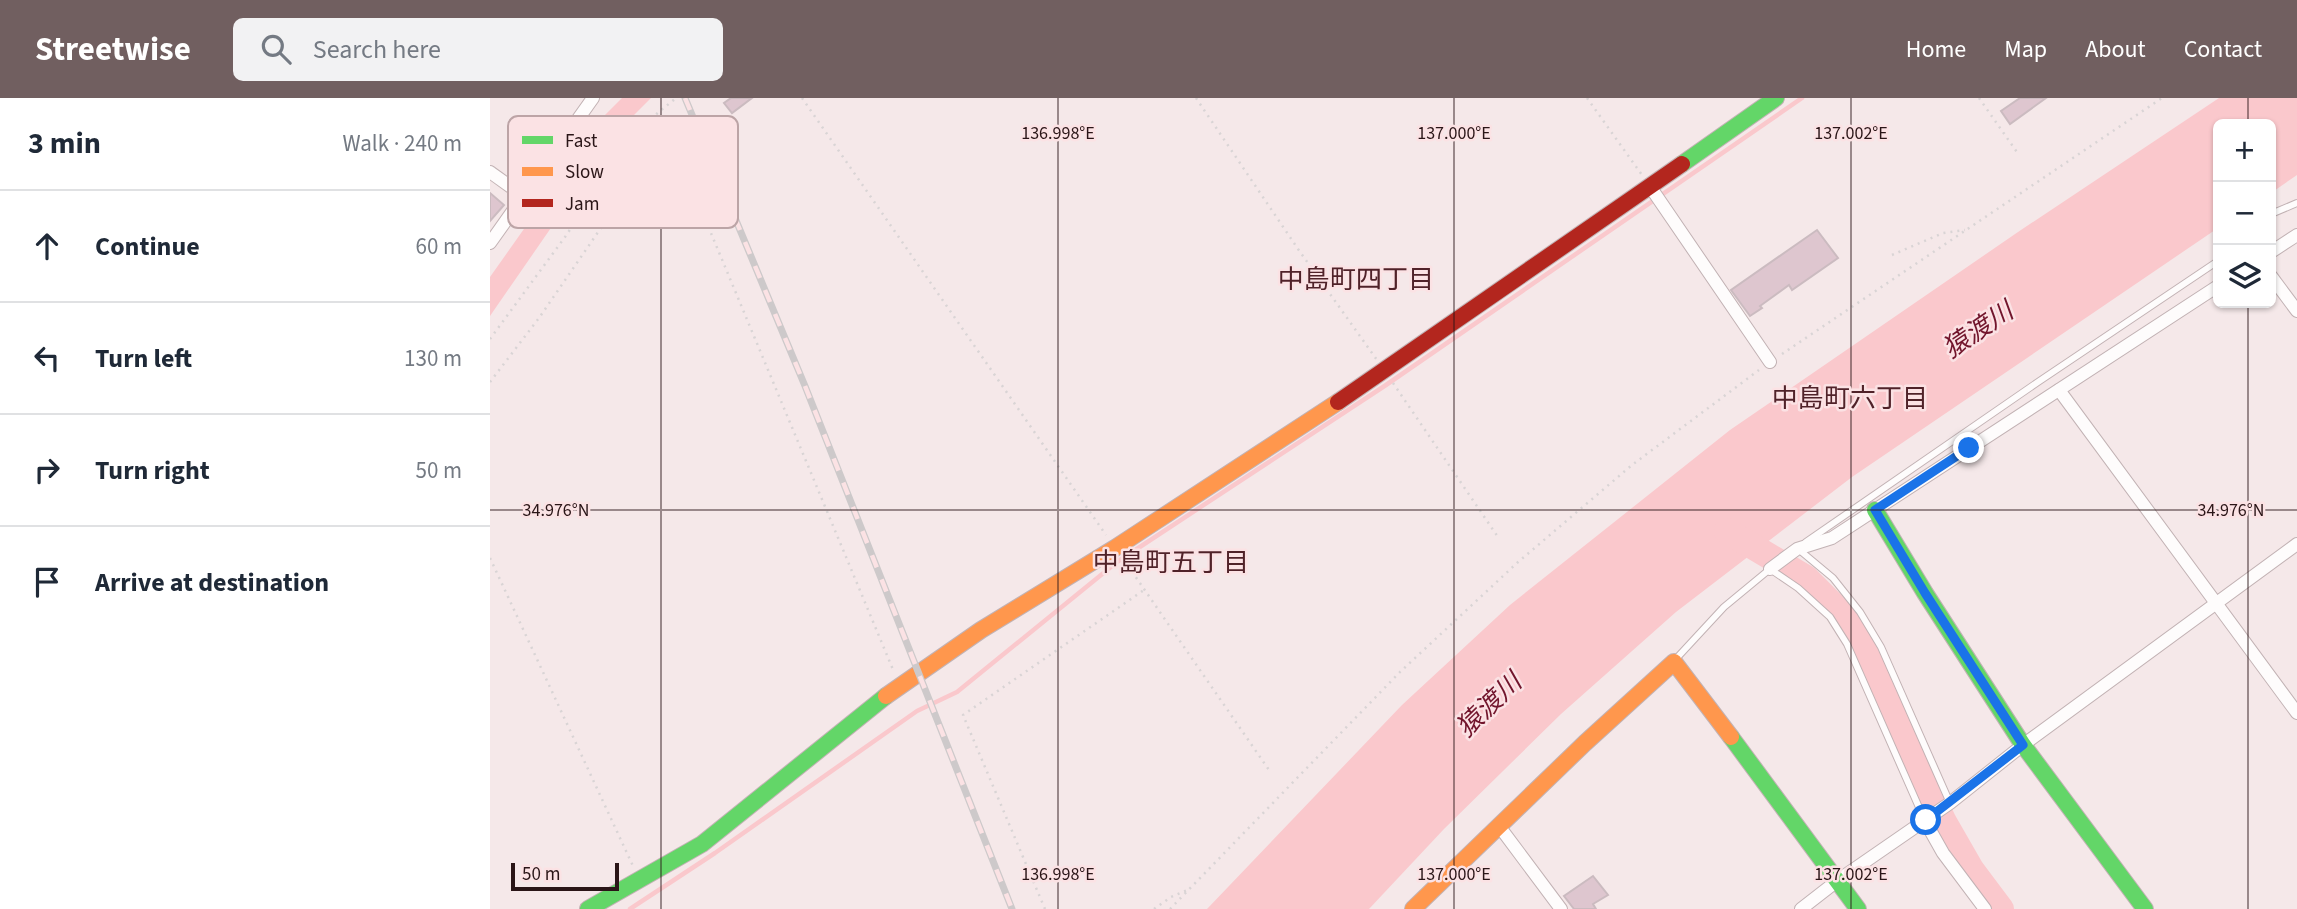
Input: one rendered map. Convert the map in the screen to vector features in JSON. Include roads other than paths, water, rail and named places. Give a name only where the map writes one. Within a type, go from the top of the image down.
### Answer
[{"type":"street","points":[[580,116],[593,98]]},
{"type":"street","points":[[588,909],[702,844],[900,685],[981,630],[1115,548],[1385,371],[1776,98]]},
{"type":"street","points":[[490,172],[508,185]]},
{"type":"street","points":[[1651,187],[1770,362]]},
{"type":"street","points":[[490,243],[508,216]]},
{"type":"street","points":[[2276,249],[2297,234]]},
{"type":"street","points":[[2276,283],[2297,311]]},
{"type":"street","points":[[1770,569],[1797,549],[1832,538],[2213,289]]},
{"type":"street","points":[[2059,390],[2297,713]]},
{"type":"street","points":[[1875,510],[2023,745],[2146,909]]},
{"type":"street","points":[[1801,909],[1837,881],[1950,804],[2023,745],[2297,544]]},
{"type":"street","points":[[1413,909],[1674,662],[1793,818],[1858,909]]},
{"type":"street","points":[[1925,821],[1944,853],[1985,909]]},
{"type":"street","points":[[1499,826],[1561,909]]},
{"type":"lane","points":[[2276,212],[2297,203]]},
{"type":"lane","points":[[1950,804],[1881,647],[1860,612],[1833,578],[1797,549],[2213,264]]},
{"type":"lane","points":[[1674,662],[1724,607],[1770,569],[1798,588],[1830,617],[1847,644],[1925,821]]},
{"type":"water","points":[[622,98],[651,98],[633,116],[604,116]]},
{"type":"water","points":[[2219,98],[2297,98],[2297,175],[2276,190],[2276,119],[2213,119],[2213,231],[1852,477],[1676,612],[1561,714],[1444,829],[1369,909],[1207,909],[1402,705],[1510,605],[1730,430]]},
{"type":"water","points":[[525,228],[551,228],[490,316],[490,277]]},
{"type":"waterway","points":[[630,909],[715,853],[917,711],[957,692],[1117,562],[1386,385],[1802,98]]},
{"type":"waterway","name":"猿渡川","points":[[1727,531],[1806,578],[1838,610],[1867,649],[1910,751],[1944,822],[1971,869],[2001,909]]},
{"type":"railway","points":[[685,98],[692,116]]},
{"type":"railway","points":[[738,225],[805,386],[1012,909]]},
{"type":"district","name":"中島町四丁目","points":[[1356,279]]},
{"type":"district","name":"中島町六丁目","points":[[1850,398]]},
{"type":"district","name":"中島町五丁目","points":[[1171,562]]}]
